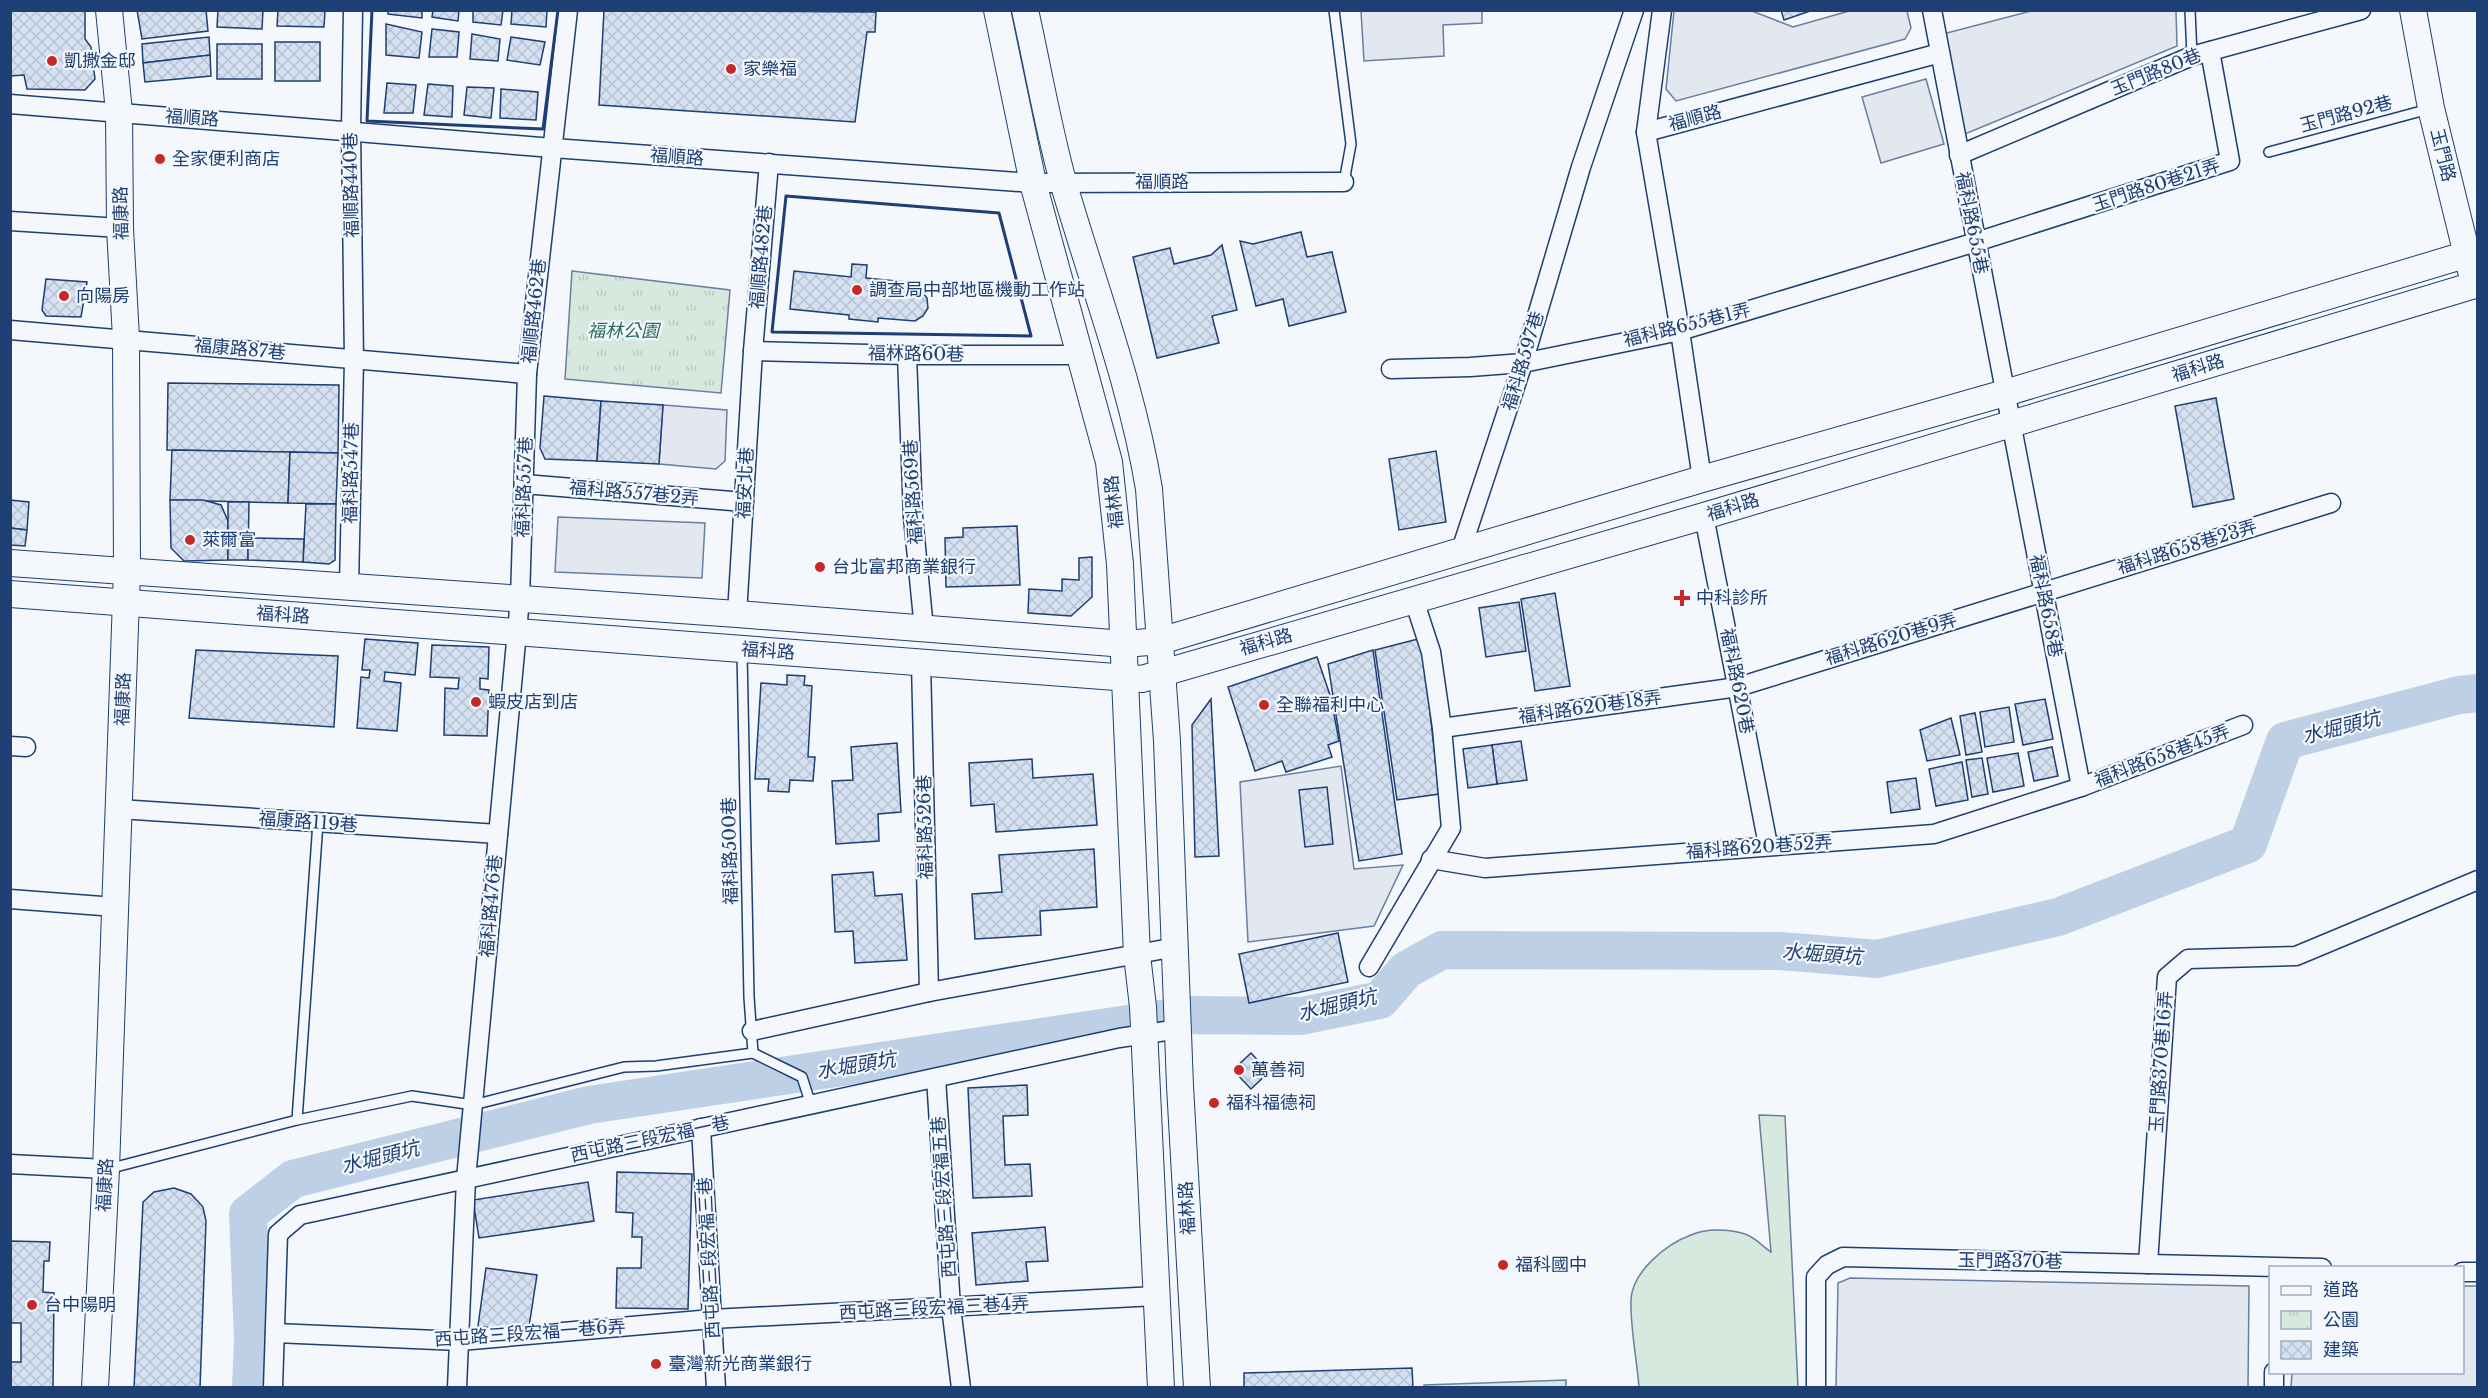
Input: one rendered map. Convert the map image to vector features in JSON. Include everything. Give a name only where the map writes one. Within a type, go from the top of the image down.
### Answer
[{"type":"street","name":"福康路","points":[[95,1388],[106,1169],[127,570],[126,338],[120,228],[119,112],[109,10]]},
{"type":"street","name":"福順路440巷","points":[[353,10],[351,130],[354,360]]},
{"type":"street","name":"福順路462巷","points":[[354,360],[527,374],[568,10]]},
{"type":"street","name":"福林路","points":[[997,10],[1033,183],[1109,462],[1120,564],[1125,644],[1137,955],[1143,1007],[1161,1388]]},
{"type":"street","name":"福林路","points":[[1025,10],[1063,182],[1117,359],[1145,464],[1154,526],[1179,1003],[1180,1086],[1197,1388]]},
{"type":"street","name":"福科路597巷","points":[[1460,553],[1523,363],[1581,167],[1634,10]]},
{"type":"street","points":[[1646,132],[1662,10]]},
{"type":"street","name":"福科路655巷","points":[[1932,10],[2010,424]]},
{"type":"street","name":"玉門路80巷","points":[[1959,155],[2201,53],[2361,10]]},
{"type":"street","name":"玉門路","points":[[2413,10],[2431,108],[2472,253],[2476,289]]},
{"type":"street","name":"玉門路80巷21弄","points":[[1976,242],[2230,161],[2201,53]]},
{"type":"street","name":"福順路","points":[[1702,479],[1680,331],[1646,132],[1940,54]]},
{"type":"street","name":"福順路","points":[[10,104],[553,148],[1033,183],[1344,182]]},
{"type":"street","name":"福順路482巷","points":[[753,351],[769,163]]},
{"type":"street","points":[[10,221],[120,228]]},
{"type":"street","name":"福科路655巷1弄","points":[[1391,369],[1470,368],[1523,363],[1680,331],[1976,242]]},
{"type":"street","name":"福科路","points":[[10,563],[737,614],[1125,644],[1160,641],[1702,479],[2005,393],[2472,253]]},
{"type":"street","name":"福科路","points":[[10,594],[1142,679],[2476,289]]},
{"type":"street","name":"福康路87巷","points":[[10,330],[126,338],[354,360]]},
{"type":"street","name":"福林路60巷","points":[[753,351],[907,355],[1079,355]]},
{"type":"street","name":"福安北巷","points":[[737,614],[753,351]]},
{"type":"street","name":"福科路569巷","points":[[907,355],[913,517],[924,629]]},
{"type":"street","name":"福科路547巷","points":[[349,586],[354,360]]},
{"type":"street","name":"福科路557巷","points":[[517,633],[527,374]]},
{"type":"street","name":"福科路658巷","points":[[2010,424],[2081,787]]},
{"type":"street","name":"福科路557巷2弄","points":[[524,484],[744,502]]},
{"type":"street","name":"福科路658巷23弄","points":[[2043,591],[2331,503]]},
{"type":"street","name":"福科路620巷","points":[[1704,516],[1768,845]]},
{"type":"street","name":"福科路620巷9弄","points":[[1738,687],[2043,591]]},
{"type":"street","points":[[1369,967],[1451,828],[1442,728],[1431,652],[1414,600]]},
{"type":"street","name":"福科路476巷","points":[[457,1388],[466,1175],[517,633]]},
{"type":"street","name":"福科路526巷","points":[[921,663],[929,992]]},
{"type":"street","name":"福科路620巷18弄","points":[[1442,728],[1738,687]]},
{"type":"street","name":"福科路658巷45弄","points":[[2081,787],[2243,725]]},
{"type":"street","name":"福科路620巷52弄","points":[[1431,859],[1485,868],[1934,834],[2081,787]]},
{"type":"street","name":"福康路119巷","points":[[119,809],[498,834]]},
{"type":"street","name":"玉門路370巷16弄","points":[[2148,1264],[2167,977],[2188,959],[2296,956],[2478,880]]},
{"type":"street","points":[[10,899],[115,907]]},
{"type":"street","points":[[752,1031],[929,992],[1176,947]]},
{"type":"street","name":"西屯路三段宏福一巷","points":[[273,1388],[278,1234],[300,1215],[466,1175],[702,1128],[1144,1034],[1179,1029]]},
{"type":"street","name":"西屯路三段宏福五巷","points":[[936,1078],[951,1307],[961,1388]]},
{"type":"street","name":"西屯路三段宏福三巷","points":[[702,1128],[716,1388]]},
{"type":"street","points":[[10,1164],[106,1169]]},
{"type":"street","name":"玉門路370巷","points":[[1816,1388],[1816,1277],[1827,1265],[1843,1257],[2269,1267]]},
{"type":"street","name":"西屯路三段宏福三巷4弄","points":[[712,1319],[1156,1296]]},
{"type":"street","name":"西屯路三段宏福一巷6弄","points":[[274,1333],[460,1341],[712,1319]]},
{"type":"lane","points":[[1334,10],[1351,144],[1344,182]]},
{"type":"lane","points":[[2190,10],[2201,53]]},
{"type":"lane","name":"玉門路92巷","points":[[2269,152],[2431,108]]},
{"type":"lane","name":"福科路500巷","points":[[742,649],[749,997],[753,1053]]},
{"type":"lane","points":[[297,1120],[318,822]]},
{"type":"lane","points":[[106,1169],[297,1120],[412,1096],[473,1105],[624,1067],[656,1066],[753,1053],[802,1077],[811,1105]]},
{"type":"green space","name":"福林公園","points":[[572,271],[730,290],[721,393],[565,379]]},
{"type":"green space","points":[[1759,1115],[1785,1116],[1798,1387],[1639,1387],[1631,1300],[1637,1279],[1652,1260],[1681,1239],[1711,1230],[1725,1230],[1749,1235],[1771,1252]]},
{"type":"green space","points":[[1566,1380],[1566,1387],[1424,1387],[1424,1385]]},
{"type":"shaded area","points":[[1361,11],[1482,11],[1482,23],[1443,25],[1444,56],[1364,61]]},
{"type":"shaded area","points":[[1674,11],[1752,11],[1793,27],[1849,11],[1907,11],[1911,28],[1905,39],[1676,101],[1666,89]]},
{"type":"shaded area","points":[[2031,11],[2176,11],[2177,46],[1965,134],[1943,34]]},
{"type":"shaded area","points":[[1926,79],[1944,144],[1881,163],[1862,97]]},
{"type":"shaded area","points":[[663,405],[727,410],[725,461],[716,469],[659,464]]},
{"type":"shaded area","points":[[558,517],[705,523],[702,578],[555,572]]},
{"type":"shaded area","points":[[1341,766],[1354,869],[1403,865],[1374,926],[1248,942],[1240,782]]},
{"type":"shaded area","points":[[1850,1278],[2249,1286],[2248,1387],[1836,1387],[1838,1283]]},
{"type":"shaded area","points":[[2464,1286],[2477,1286],[2477,1387],[2291,1387],[2292,1374],[2464,1374]]},
{"type":"building","name":"凱撒金邸","points":[[10,10],[85,10],[85,39],[91,47],[95,79],[85,90],[27,89],[24,75],[10,76]]},
{"type":"building","points":[[137,10],[206,10],[208,31],[142,39]]},
{"type":"building","points":[[218,10],[263,10],[262,29],[217,27]]},
{"type":"building","points":[[278,10],[325,10],[324,27],[277,26]]},
{"type":"building","points":[[388,10],[422,10],[422,18],[388,14]]},
{"type":"building","points":[[433,10],[459,10],[458,21],[432,17]]},
{"type":"building","points":[[473,10],[503,10],[501,25],[473,22]]},
{"type":"building","points":[[512,10],[547,10],[546,27],[511,24]]},
{"type":"building","name":"家樂福","points":[[604,10],[876,12],[875,32],[867,32],[855,122],[599,105]]},
{"type":"building","points":[[1781,10],[1813,10],[1784,20]]},
{"type":"building","points":[[386,24],[422,32],[419,58],[386,55]]},
{"type":"building","points":[[432,29],[459,32],[457,57],[429,57]]},
{"type":"building","points":[[472,34],[500,39],[498,61],[470,59]]},
{"type":"building","points":[[209,37],[210,55],[143,63],[142,44]]},
{"type":"building","points":[[511,37],[545,42],[540,65],[507,60]]},
{"type":"building","points":[[275,42],[320,42],[320,81],[275,81]]},
{"type":"building","points":[[217,44],[262,44],[262,79],[217,79]]},
{"type":"building","points":[[210,55],[211,76],[145,82],[143,63]]},
{"type":"building","points":[[387,83],[416,85],[413,113],[384,113]]},
{"type":"building","points":[[428,84],[453,86],[452,117],[424,115]]},
{"type":"building","points":[[467,87],[494,88],[491,118],[464,115]]},
{"type":"building","points":[[501,89],[538,92],[536,120],[500,118]]},
{"type":"building","points":[[1301,232],[1307,257],[1332,252],[1346,312],[1289,326],[1283,299],[1256,306],[1240,241],[1253,244]]},
{"type":"building","points":[[1222,245],[1237,310],[1212,316],[1219,343],[1157,358],[1133,257],[1170,248],[1174,264],[1211,255]]},
{"type":"building","name":"調查局中部地區機動工作站","points":[[852,264],[867,265],[866,278],[916,283],[927,298],[928,308],[923,316],[915,321],[878,318],[878,322],[849,319],[849,315],[790,309],[794,271],[851,277]]},
{"type":"building","name":"向陽房","points":[[46,279],[87,282],[81,317],[46,316],[42,310]]},
{"type":"building","points":[[168,383],[339,385],[338,453],[167,450]]},
{"type":"building","points":[[544,396],[601,401],[597,461],[545,459],[540,448]]},
{"type":"building","points":[[2216,398],[2234,499],[2193,507],[2175,406]]},
{"type":"building","points":[[601,401],[663,405],[659,464],[597,461]]},
{"type":"building","points":[[172,450],[290,452],[288,503],[170,500]]},
{"type":"building","points":[[1436,451],[1446,522],[1399,530],[1389,459]]},
{"type":"building","points":[[290,452],[338,453],[336,504],[288,503]]},
{"type":"building","points":[[10,500],[29,502],[27,530],[10,528]]},
{"type":"building","points":[[170,500],[203,500],[221,505],[228,521],[228,560],[184,561],[171,548]]},
{"type":"building","points":[[228,502],[249,502],[248,560],[228,560]]},
{"type":"building","points":[[306,504],[336,504],[335,560],[329,564],[303,562]]},
{"type":"building","points":[[1017,526],[1020,585],[946,587],[945,538],[963,537],[963,528]]},
{"type":"building","points":[[10,528],[27,530],[25,546],[10,545]]},
{"type":"building","points":[[248,538],[304,539],[303,562],[248,560]]},
{"type":"building","points":[[1092,557],[1092,597],[1071,616],[1028,613],[1029,589],[1062,591],[1062,579],[1079,580],[1079,558]]},
{"type":"building","points":[[1555,593],[1570,686],[1535,691],[1521,599]]},
{"type":"building","points":[[1519,602],[1526,651],[1486,657],[1479,608]]},
{"type":"building","points":[[1422,638],[1439,794],[1397,800],[1375,650]]},
{"type":"building","points":[[365,639],[418,643],[415,675],[385,672],[384,681],[401,683],[397,731],[357,728],[361,677],[369,678],[370,670],[362,670]]},
{"type":"building","points":[[432,645],[489,647],[488,679],[480,678],[480,689],[489,690],[487,736],[444,735],[445,688],[458,689],[459,678],[430,677]]},
{"type":"building","points":[[196,650],[338,656],[334,727],[189,718]]},
{"type":"building","points":[[1373,650],[1402,854],[1359,861],[1328,664]]},
{"type":"building","points":[[1317,657],[1331,698],[1339,741],[1328,745],[1332,757],[1286,772],[1282,761],[1255,771],[1228,687]]},
{"type":"building","points":[[787,675],[805,676],[804,685],[812,686],[808,757],[815,757],[813,781],[790,780],[789,792],[768,791],[769,779],[755,779],[761,683],[787,685]]},
{"type":"building","points":[[1211,699],[1219,856],[1195,857],[1192,725]]},
{"type":"building","points":[[2045,699],[2053,739],[2023,745],[2015,704]]},
{"type":"building","points":[[2009,707],[2014,742],[1985,747],[1980,712]]},
{"type":"building","points":[[1975,713],[1982,752],[1966,755],[1960,716]]},
{"type":"building","points":[[1951,718],[1960,755],[1927,761],[1920,730]]},
{"type":"building","points":[[1521,741],[1527,780],[1497,784],[1492,745]]},
{"type":"building","points":[[897,743],[901,812],[878,814],[879,841],[836,844],[832,781],[853,780],[851,747]]},
{"type":"building","points":[[1492,745],[1497,784],[1468,788],[1463,749]]},
{"type":"building","points":[[2052,747],[2058,776],[2034,781],[2028,752]]},
{"type":"building","points":[[2018,753],[2024,786],[1993,792],[1987,758]]},
{"type":"building","points":[[1982,758],[1988,794],[1972,797],[1966,760]]},
{"type":"building","points":[[1032,759],[1033,778],[1093,774],[1097,825],[996,832],[994,804],[971,806],[969,763]]},
{"type":"building","points":[[1962,762],[1968,800],[1936,806],[1929,769]]},
{"type":"building","points":[[1916,778],[1920,809],[1891,813],[1887,782]]},
{"type":"building","points":[[1327,787],[1333,844],[1305,847],[1299,790]]},
{"type":"building","points":[[1094,849],[1097,907],[1040,911],[1041,935],[975,939],[972,894],[1002,892],[999,855]]},
{"type":"building","points":[[873,872],[875,896],[902,894],[907,960],[855,963],[853,931],[835,932],[832,875]]},
{"type":"building","points":[[1338,933],[1348,982],[1249,1003],[1239,954]]},
{"type":"building","points":[[1251,1053],[1269,1072],[1251,1089],[1233,1070]]},
{"type":"building","points":[[1027,1085],[1028,1115],[1003,1116],[1005,1165],[1030,1164],[1032,1196],[973,1198],[968,1088]]},
{"type":"building","points":[[617,1172],[692,1174],[688,1309],[616,1308],[617,1268],[641,1268],[642,1237],[632,1237],[633,1213],[616,1212]]},
{"type":"building","points":[[588,1182],[594,1221],[479,1238],[473,1200]]},
{"type":"building","points":[[174,1188],[191,1194],[203,1207],[206,1221],[200,1388],[134,1388],[143,1202],[154,1192]]},
{"type":"building","points":[[1045,1227],[1048,1261],[1026,1262],[1028,1281],[976,1285],[972,1233]]},
{"type":"building","name":"台中陽明","points":[[10,1241],[50,1242],[49,1261],[44,1261],[43,1292],[54,1293],[53,1388],[10,1388],[10,1362],[21,1362],[21,1323],[10,1323]]},
{"type":"building","points":[[486,1268],[537,1275],[528,1333],[478,1326]]},
{"type":"building","points":[[1412,1368],[1413,1388],[1244,1388],[1244,1373]]},
{"type":"waterway","name":"水堀頭坑","points":[[251,1388],[253,1339],[248,1214],[293,1179],[589,1105],[1188,1015],[1301,1016],[1380,1000],[1406,970],[1442,950],[1780,951],[1877,959],[2058,917],[2248,844],[2285,741],[2459,695],[2478,693]]},
{"type":"wall","points":[[372,10],[367,121],[543,129],[558,10]]},
{"type":"wall","points":[[786,196],[999,213],[1031,336],[772,332],[786,196]]},
{"type":"place","name":"凱撒金邸","points":[[52,61]]},
{"type":"place","name":"家樂福","points":[[731,69]]},
{"type":"place","name":"全家便利商店","points":[[160,159]]},
{"type":"place","name":"調查局中部地區機動工作站","points":[[857,290]]},
{"type":"place","name":"向陽房","points":[[64,296]]},
{"type":"place","name":"萊爾富","points":[[190,540]]},
{"type":"place","name":"台北富邦商業銀行","points":[[820,567]]},
{"type":"place","name":"中科診所","points":[[1682,598]]},
{"type":"place","name":"蝦皮店到店","points":[[476,702]]},
{"type":"place","name":"全聯福利中心","points":[[1264,705]]},
{"type":"place","name":"萬善祠","points":[[1239,1070]]},
{"type":"place","name":"福科福德祠","points":[[1214,1103]]},
{"type":"place","name":"福科國中","points":[[1503,1265]]},
{"type":"place","name":"台中陽明","points":[[32,1305]]},
{"type":"place","name":"臺灣新光商業銀行","points":[[656,1364]]}]
